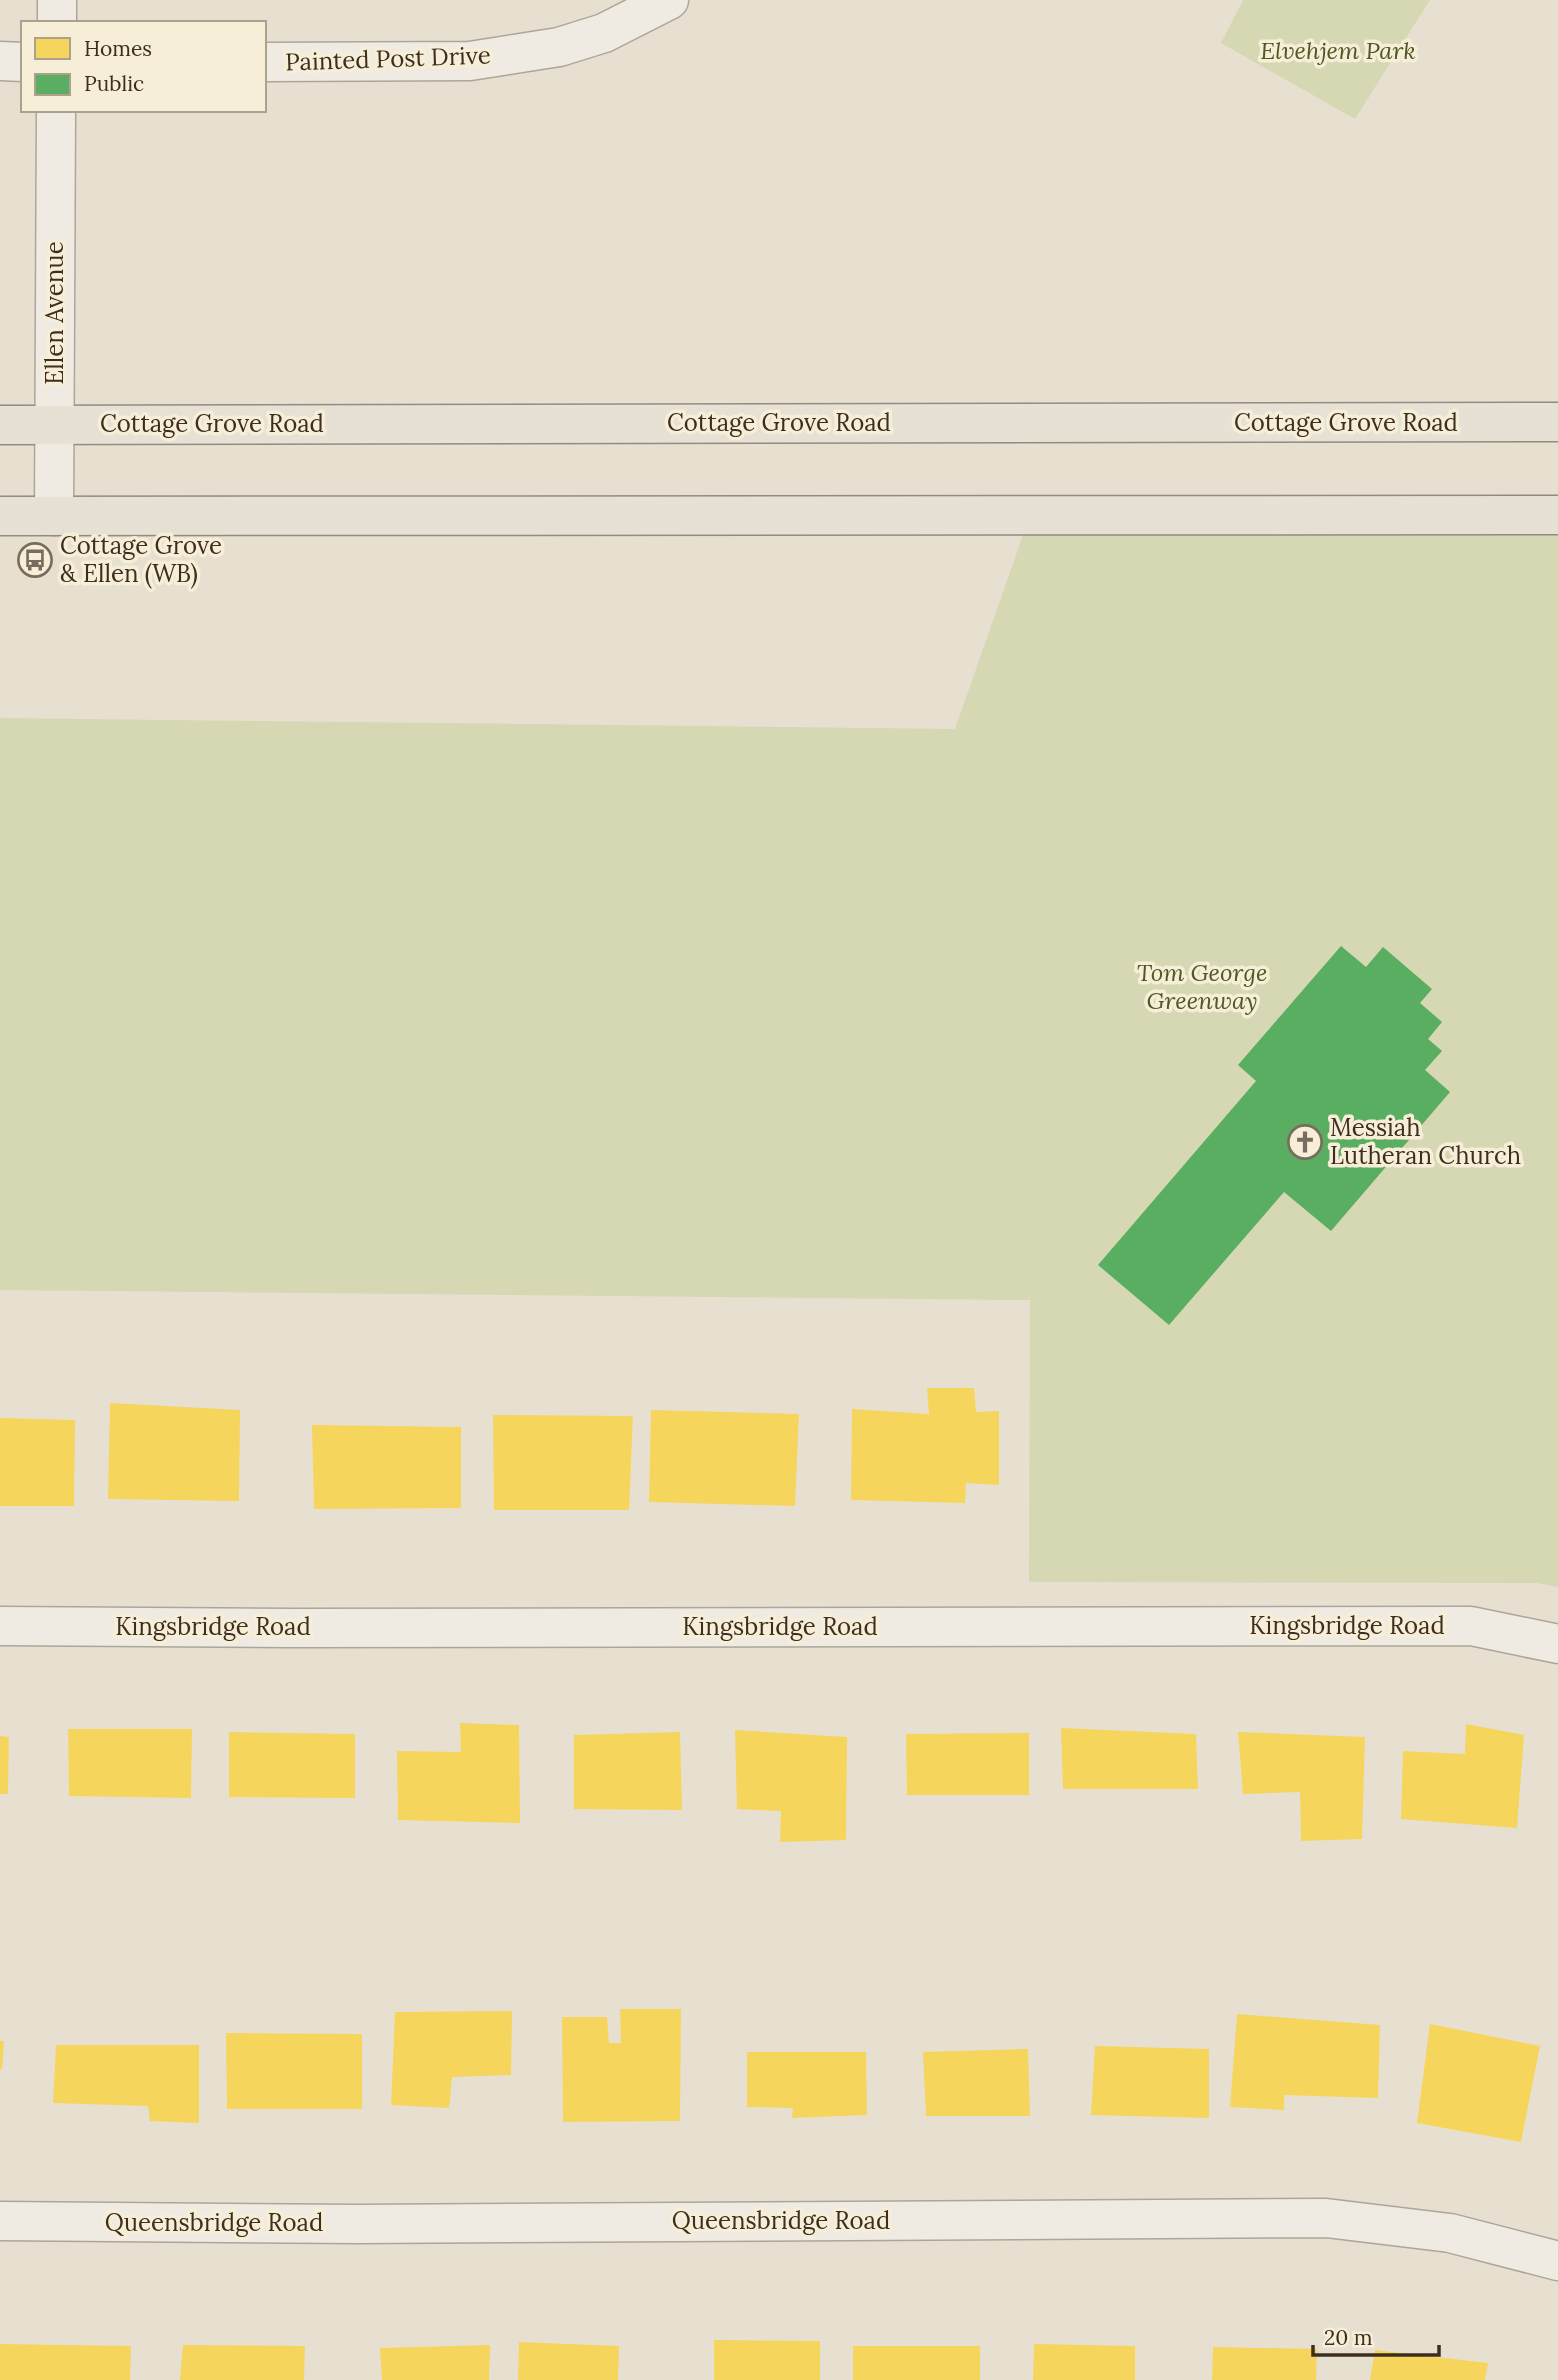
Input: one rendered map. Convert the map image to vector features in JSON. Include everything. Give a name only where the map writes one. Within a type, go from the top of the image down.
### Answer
[{"type":"main road","name":"Cottage Grove Road","points":[[0,425],[1558,422]]},
{"type":"main road","points":[[0,516],[1558,515]]},
{"type":"street","points":[[57,0],[57,21]]},
{"type":"street","name":"Painted Post Drive","points":[[266,62],[470,61],[559,47],[604,33],[669,0]]},
{"type":"street","points":[[0,61],[21,62]]},
{"type":"street","name":"Ellen Avenue","points":[[54,516],[56,112]]},
{"type":"street","name":"Kingsbridge Road","points":[[0,1626],[1471,1626],[1558,1644]]},
{"type":"street","name":"Queensbridge Road","points":[[0,2221],[372,2224],[1326,2218],[1450,2233],[1558,2261]]},
{"type":"green space","name":"Elvehjem Park","points":[[1243,0],[1430,0],[1355,119],[1221,43]]},
{"type":"green space","name":"Tom George Greenway","points":[[1030,515],[1558,518],[1558,1587],[1537,1583],[1029,1582],[1030,1300],[0,1290],[0,718],[955,729]]},
{"type":"building: Homes","points":[[927,1388],[974,1388],[976,1412],[999,1411],[999,1485],[966,1483],[965,1503],[851,1500],[852,1409],[929,1414]]},
{"type":"building: Homes","points":[[110,1403],[240,1410],[239,1501],[108,1499]]},
{"type":"building: Homes","points":[[651,1410],[799,1414],[795,1506],[649,1502]]},
{"type":"building: Homes","points":[[493,1415],[633,1416],[629,1510],[494,1510]]},
{"type":"building: Homes","points":[[0,1418],[75,1420],[74,1506],[0,1506]]},
{"type":"building: Homes","points":[[312,1425],[461,1427],[461,1508],[314,1509]]},
{"type":"building: Homes","points":[[460,1723],[519,1725],[520,1823],[398,1820],[397,1751],[461,1752]]},
{"type":"building: Homes","points":[[1466,1724],[1524,1735],[1517,1828],[1401,1819],[1403,1751],[1465,1754]]},
{"type":"building: Homes","points":[[1061,1728],[1196,1734],[1198,1789],[1063,1789]]},
{"type":"building: Homes","points":[[68,1729],[192,1729],[191,1798],[69,1796]]},
{"type":"building: Homes","points":[[735,1730],[847,1737],[846,1840],[780,1842],[781,1811],[737,1809]]},
{"type":"building: Homes","points":[[229,1732],[355,1734],[355,1798],[229,1797]]},
{"type":"building: Homes","points":[[680,1732],[682,1810],[574,1809],[574,1735]]},
{"type":"building: Homes","points":[[1238,1732],[1365,1737],[1362,1839],[1301,1841],[1300,1792],[1243,1794]]},
{"type":"building: Homes","points":[[1029,1733],[1029,1795],[907,1795],[906,1734]]},
{"type":"building: Homes","points":[[0,1736],[9,1737],[8,1794],[0,1794]]},
{"type":"building: Homes","points":[[620,2009],[681,2009],[680,2121],[563,2122],[562,2017],[607,2017],[609,2043],[621,2043]]},
{"type":"building: Homes","points":[[512,2011],[511,2075],[452,2077],[449,2108],[391,2105],[395,2012]]},
{"type":"building: Homes","points":[[1237,2014],[1380,2025],[1378,2098],[1284,2095],[1284,2110],[1230,2107]]},
{"type":"building: Homes","points":[[1430,2024],[1540,2046],[1521,2142],[1417,2123]]},
{"type":"building: Homes","points":[[226,2033],[362,2034],[362,2109],[227,2109]]},
{"type":"building: Homes","points":[[0,2041],[4,2041],[2,2069],[0,2069]]},
{"type":"building: Homes","points":[[56,2045],[199,2045],[199,2123],[150,2121],[148,2106],[53,2103]]},
{"type":"building: Homes","points":[[1095,2046],[1209,2049],[1209,2118],[1091,2115]]},
{"type":"building: Homes","points":[[1028,2049],[1030,2116],[926,2116],[923,2052]]},
{"type":"building: Homes","points":[[747,2052],[866,2052],[867,2115],[792,2118],[793,2108],[747,2107]]},
{"type":"building: Homes","points":[[714,2340],[820,2341],[820,2380],[714,2380]]},
{"type":"building: Homes","points":[[519,2342],[619,2346],[618,2380],[518,2380]]},
{"type":"building: Homes","points":[[0,2344],[131,2346],[130,2380],[0,2380]]},
{"type":"building: Homes","points":[[1034,2344],[1135,2346],[1135,2380],[1033,2380]]},
{"type":"building: Homes","points":[[183,2345],[305,2346],[304,2380],[180,2380]]},
{"type":"building: Homes","points":[[490,2345],[489,2380],[382,2380],[380,2348]]},
{"type":"building: Homes","points":[[853,2346],[980,2346],[980,2380],[853,2380]]},
{"type":"building: Homes","points":[[1213,2347],[1317,2349],[1316,2380],[1212,2380]]},
{"type":"building: Homes","points":[[1375,2350],[1488,2363],[1485,2380],[1370,2380]]},
{"type":"building: Public","name":"Messiah Lutheran Church","points":[[1341,946],[1366,967],[1383,947],[1432,989],[1420,1003],[1442,1022],[1428,1039],[1442,1051],[1425,1070],[1450,1092],[1331,1231],[1284,1192],[1169,1325],[1098,1265],[1256,1081],[1238,1065]]},
{"type":"place","name":"Cottage Grove & Ellen (WB)","points":[[35,560]]},
{"type":"place","name":"Messiah Lutheran Church","points":[[1305,1142]]}]
